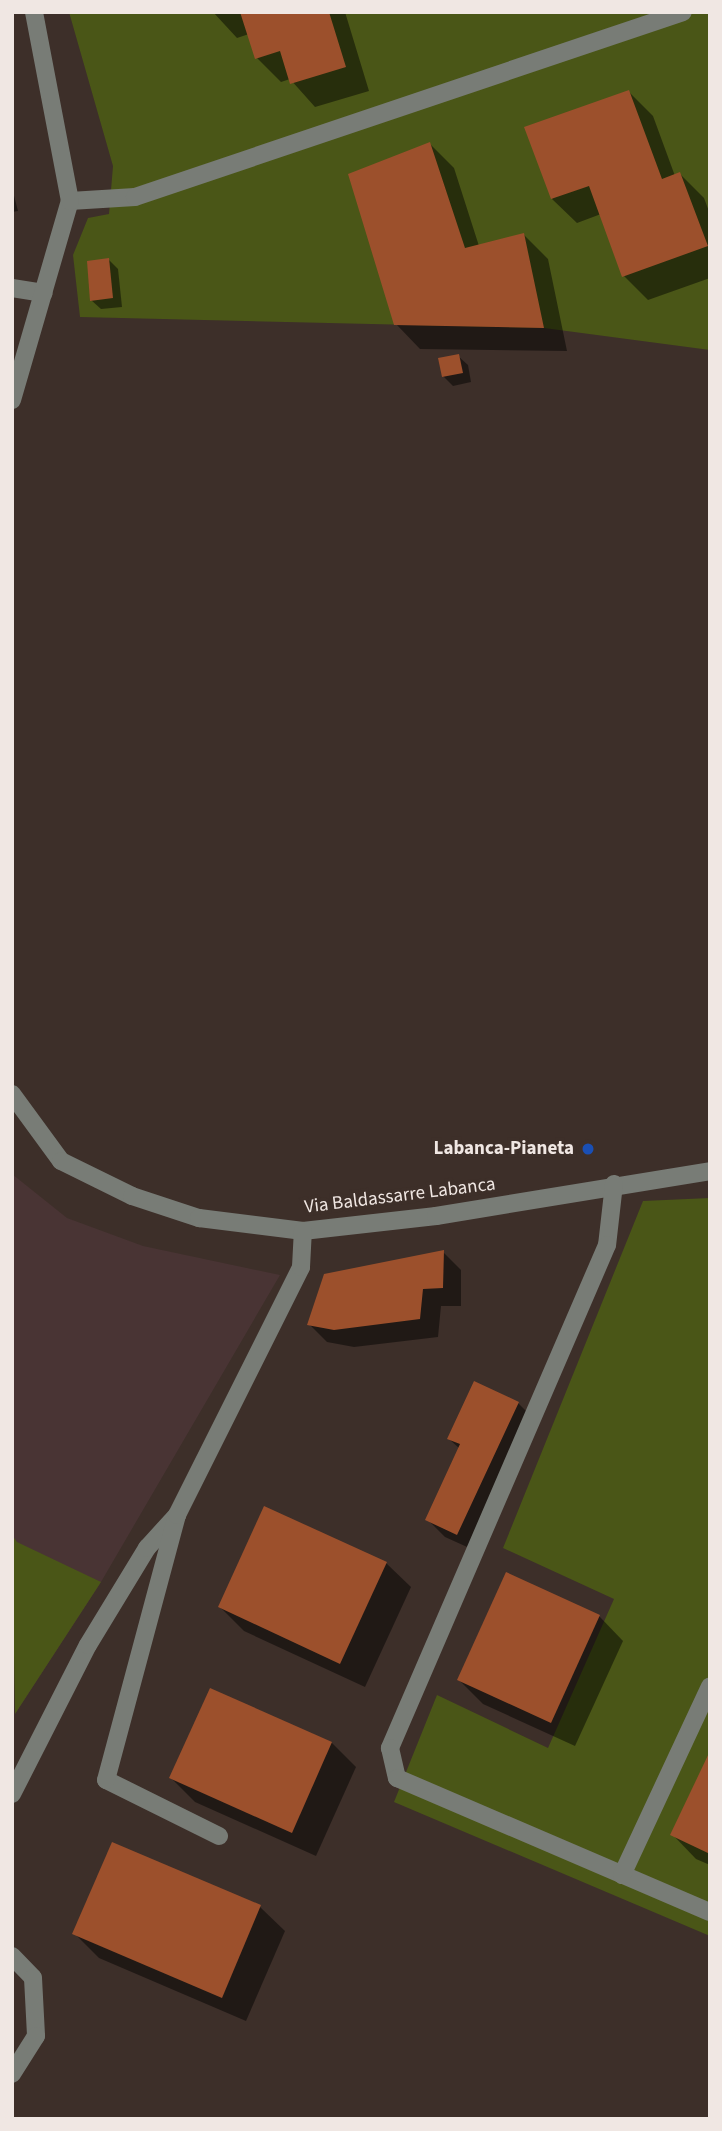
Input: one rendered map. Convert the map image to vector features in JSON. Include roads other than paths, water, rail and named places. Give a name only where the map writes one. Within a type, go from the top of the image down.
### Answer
[{"type":"street","points":[[12,400],[70,201],[52,91],[34,12]]},
{"type":"street","points":[[70,201],[135,197],[683,12]]},
{"type":"street","points":[[12,288],[44,293]]},
{"type":"street","name":"Via Baldassarre Labanca","points":[[12,1094],[61,1161],[132,1196],[199,1218],[303,1231],[436,1216],[614,1184],[710,1171]]},
{"type":"street","points":[[614,1184],[607,1245],[390,1748],[397,1778],[710,1912]]},
{"type":"street","points":[[219,1836],[106,1780],[177,1515],[301,1267],[303,1231]]},
{"type":"street","points":[[12,1794],[88,1645],[146,1548],[177,1515]]},
{"type":"street","points":[[622,1875],[710,1686]]},
{"type":"street","points":[[12,1956],[33,1978],[36,2036],[12,2074]]},
{"type":"place","name":"Labanca-Pianeta","points":[[588,1149]]}]
